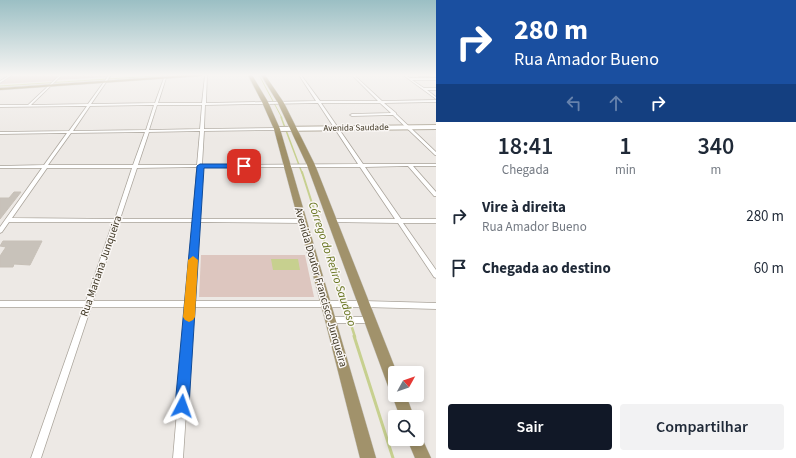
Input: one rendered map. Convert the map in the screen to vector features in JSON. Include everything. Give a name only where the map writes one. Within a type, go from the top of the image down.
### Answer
[{"type":"main road","name":"Avenida Doutor Francisco Junqueira","points":[[263,96],[279,129],[290,165],[302,221],[331,305],[368,458]]},
{"type":"main road","points":[[275,96],[292,129],[333,221],[360,304],[388,370]]},
{"type":"main road","points":[[419,446],[423,458]]},
{"type":"street","points":[[28,106],[38,96]]},
{"type":"street","points":[[0,231],[95,96]]},
{"type":"street","name":"Rua Mariana Junqueira","points":[[36,458],[159,96]]},
{"type":"street","points":[[178,458],[205,96]]},
{"type":"street","points":[[316,96],[436,275]]},
{"type":"street","points":[[376,96],[436,154]]},
{"type":"street","points":[[0,106],[436,101]]},
{"type":"street","points":[[352,115],[395,114]]},
{"type":"street","name":"Avenida Saudade","points":[[279,129],[436,127]]},
{"type":"street","points":[[0,133],[279,129]]},
{"type":"street","points":[[409,164],[436,194]]},
{"type":"street","points":[[0,167],[436,165]]},
{"type":"street","points":[[8,220],[302,221]]},
{"type":"street","points":[[333,221],[436,221]]},
{"type":"street","points":[[0,304],[360,304],[436,306]]},
{"type":"street","points":[[335,320],[366,320]]},
{"type":"shaded area","points":[[201,255],[305,255],[314,297],[199,297]]},
{"type":"shaded area","points":[[271,259],[298,259],[300,270],[273,270]]},
{"type":"building","points":[[14,192],[21,192],[0,219],[0,198],[9,198]]},
{"type":"building","points":[[3,241],[42,241],[30,265],[14,264],[13,267],[0,267],[0,256],[6,247],[0,246]]},
{"type":"waterway","name":"Córrego do Retiro Saudoso","points":[[270,96],[282,118]]},
{"type":"waterway","name":"Córrego do Retiro Saudoso","points":[[281,117],[302,173]]},
{"type":"waterway","name":"Córrego do Retiro Saudoso","points":[[302,172],[325,244]]},
{"type":"waterway","name":"Córrego do Retiro Saudoso","points":[[325,243],[355,337]]},
{"type":"waterway","name":"Córrego do Retiro Saudoso","points":[[354,336],[393,458]]},
{"type":"slow traffic","points":[[189,317],[193,260]]},
{"type":"route","points":[[182,406],[200,166],[244,166]]}]
